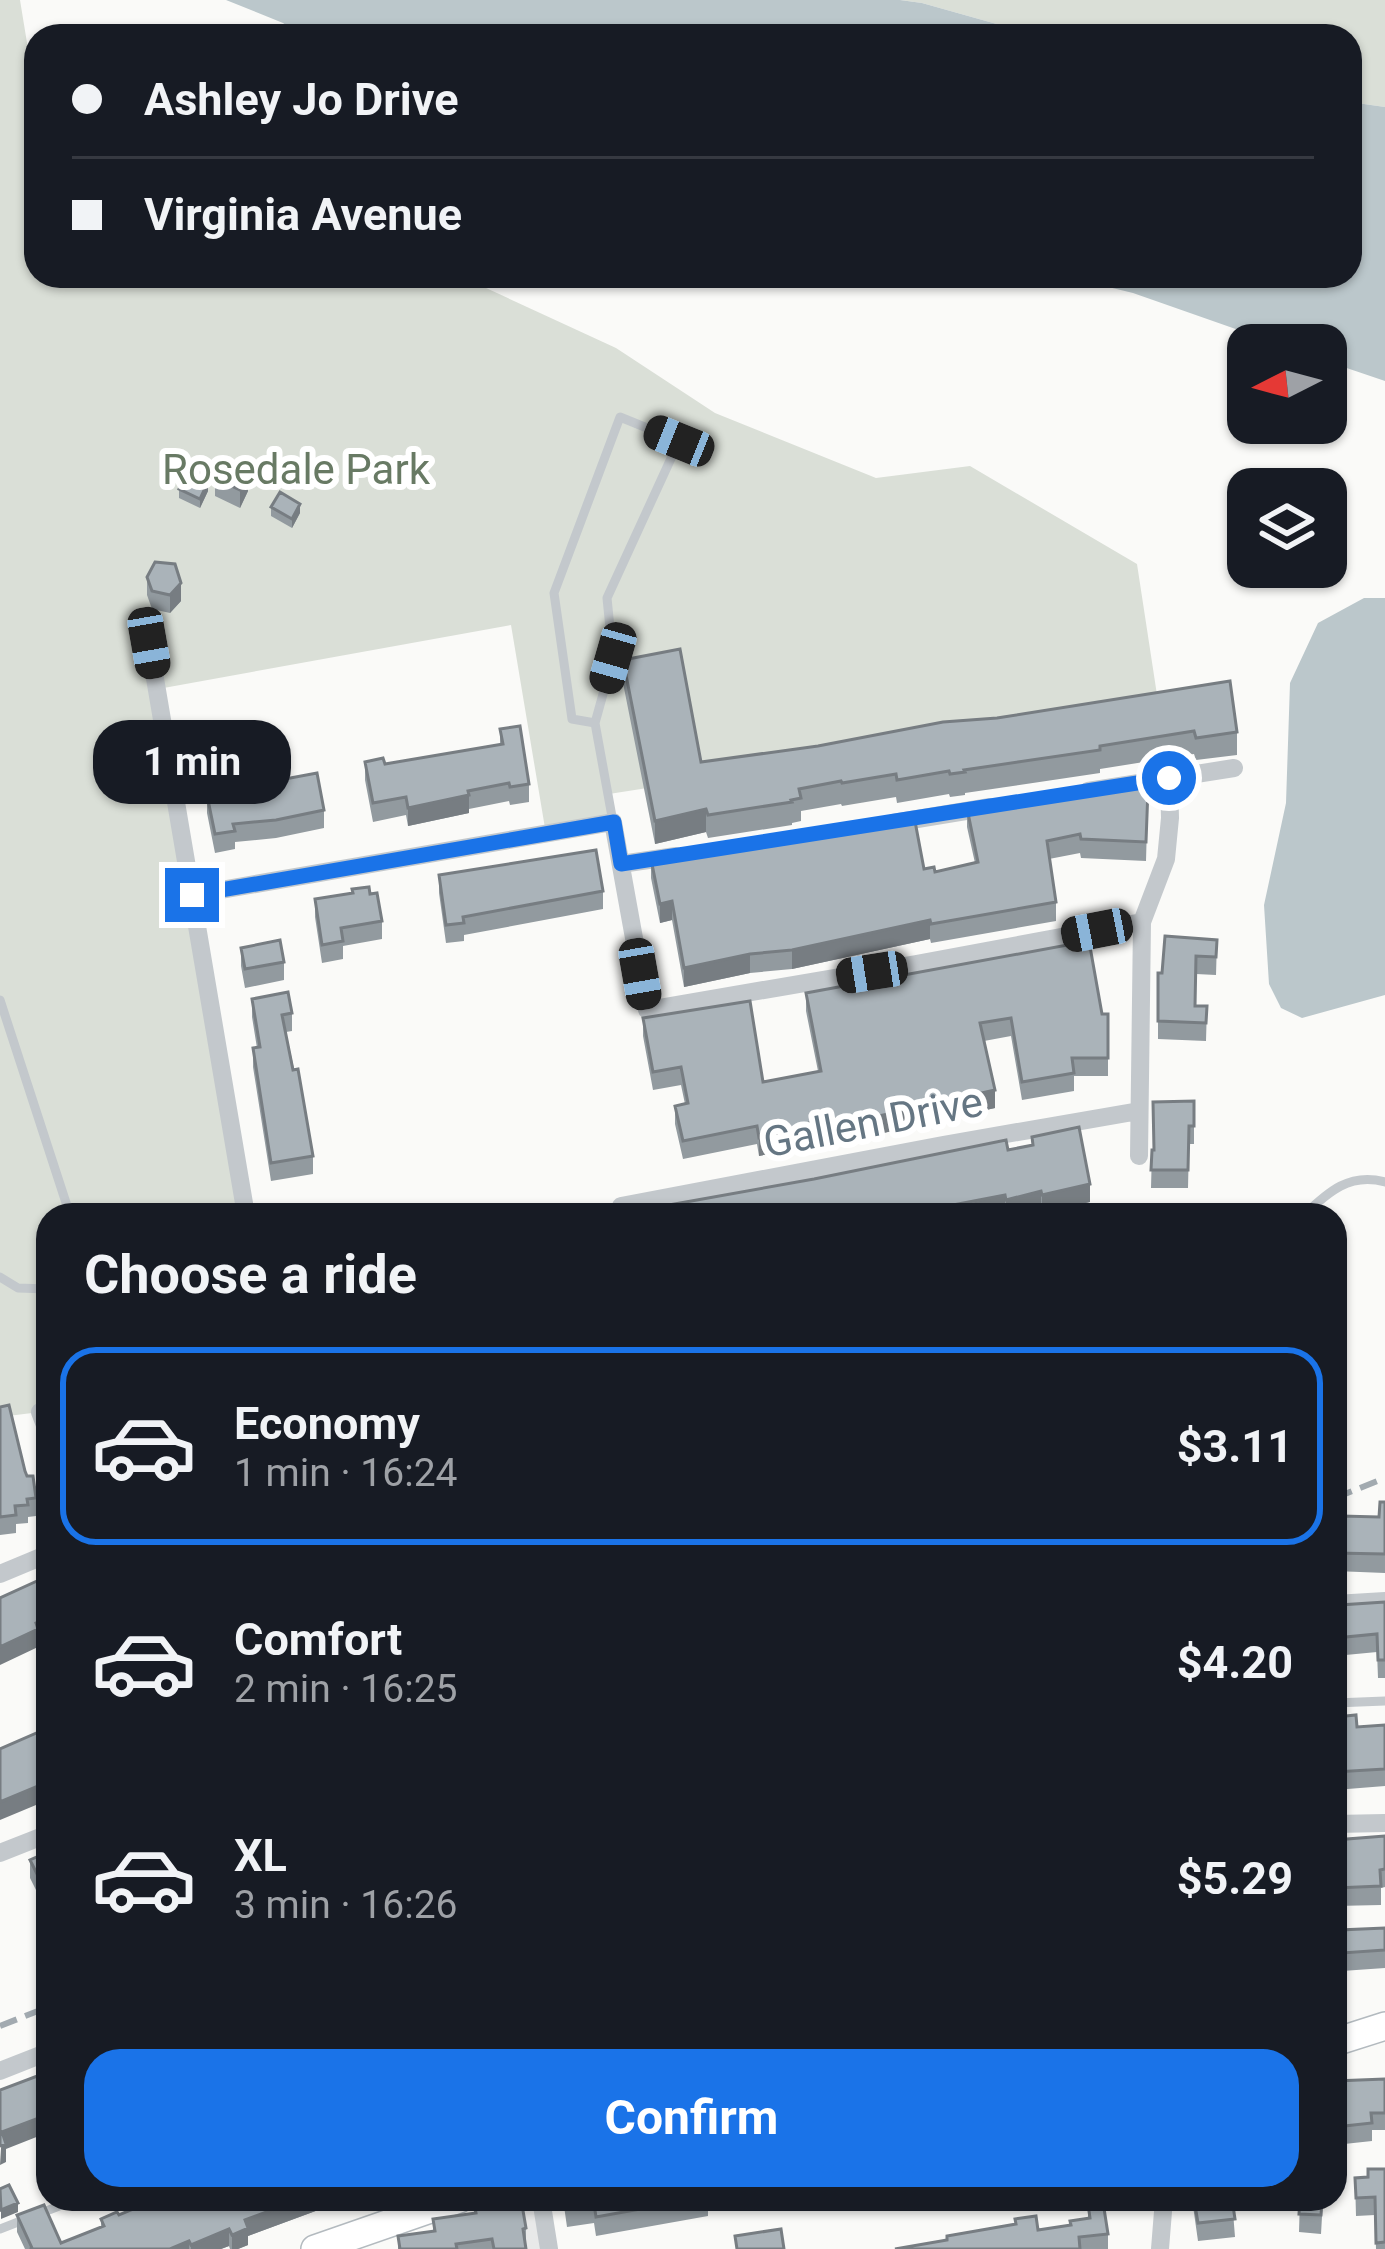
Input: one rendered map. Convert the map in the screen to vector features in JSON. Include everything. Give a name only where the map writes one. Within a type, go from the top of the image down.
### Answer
[{"type":"main road","points":[[1347,2038],[1385,2026]]},
{"type":"main road","points":[[315,2249],[424,2211]]},
{"type":"street","points":[[149,643],[244,1203]]},
{"type":"street","points":[[1075,793],[1234,768]]},
{"type":"street","points":[[1138,1156],[1142,922],[1166,859],[1169,778]]},
{"type":"street","points":[[862,827],[1004,805]]},
{"type":"street","points":[[192,895],[614,822],[647,1010],[1142,922]]},
{"type":"street","points":[[621,864],[698,854]]},
{"type":"street","name":"Gallen Drive","points":[[637,1203],[1138,1111]]},
{"type":"street","points":[[0,1574],[36,1559]]},
{"type":"street","points":[[1347,1603],[1385,1601]]},
{"type":"street","points":[[1347,1824],[1385,1823]]},
{"type":"street","points":[[0,1853],[36,1839]]},
{"type":"street","points":[[0,2071],[36,2057]]},
{"type":"street","points":[[544,2211],[549,2249]]},
{"type":"street","points":[[1160,2249],[1163,2211]]},
{"type":"lane","points":[[595,723],[572,719],[554,592],[620,417],[679,441],[607,598],[613,658],[595,723],[614,822]]},
{"type":"lane","points":[[0,1000],[66,1203]]},
{"type":"lane","points":[[1318,1203],[1351,1180],[1385,1182]]},
{"type":"lane","points":[[0,1277],[18,1288],[36,1288]]},
{"type":"lane","points":[[1347,1702],[1385,1700]]},
{"type":"lane","points":[[0,2229],[46,2211]]},
{"type":"shaded area","points":[[226,0],[900,0],[996,24],[284,24]]},
{"type":"shaded area","points":[[1362,104],[1385,107],[1385,381],[1347,368],[1347,324],[1227,326],[1112,288],[1362,288]]},
{"type":"shaded area","points":[[1364,598],[1385,598],[1385,995],[1302,1018],[1281,1008],[1269,984],[1264,905],[1286,803],[1290,683],[1318,623]]},
{"type":"shaded area","points":[[492,2211],[543,2211],[549,2249],[497,2249]]},
{"type":"green space","name":"Rosedale Park","points":[[0,0],[20,0],[24,24],[24,288],[486,288],[616,348],[715,413],[876,478],[970,466],[1137,564],[1159,708],[609,794],[613,822],[546,834],[511,625],[158,689],[244,1203],[36,1203],[36,1412],[0,1417]]},
{"type":"green space","points":[[900,0],[1385,0],[1385,107],[1362,104],[1362,24],[996,24]]},
{"type":"building","points":[[223,461],[248,473],[240,490],[215,478]]},
{"type":"building","points":[[187,472],[208,482],[200,499],[179,489]]},
{"type":"building","points":[[280,492],[300,504],[292,519],[271,507]]},
{"type":"building","points":[[155,562],[175,564],[181,583],[170,595],[152,591],[147,577]]},
{"type":"building","points":[[680,649],[701,762],[1230,681],[1237,732],[1196,738],[1194,731],[950,774],[841,781],[799,789],[801,798],[792,802],[708,815],[706,809],[655,821],[623,660]]},
{"type":"building","points":[[520,726],[529,784],[468,791],[469,795],[408,808],[406,797],[373,803],[365,762],[383,758],[385,764],[503,744],[500,729]]},
{"type":"building","points":[[317,773],[324,810],[233,824],[235,831],[215,834],[207,795],[230,790],[228,785]]},
{"type":"building","points":[[1093,787],[1148,789],[1146,842],[1081,839],[1080,834],[1047,841],[1056,902],[931,924],[930,920],[684,968],[672,901],[660,904],[651,859],[694,848],[914,816],[924,869],[934,867],[935,872],[978,862],[967,808]]},
{"type":"building","points":[[596,850],[603,891],[463,917],[464,923],[446,925],[439,875]]},
{"type":"building","points":[[369,887],[370,894],[377,893],[382,921],[341,928],[343,941],[322,945],[315,899]]},
{"type":"building","points":[[1165,936],[1217,940],[1216,957],[1196,956],[1195,1006],[1207,1006],[1206,1023],[1158,1021],[1158,973],[1162,973]]},
{"type":"building","points":[[280,940],[284,962],[245,969],[241,948]]},
{"type":"building","points":[[1089,941],[1102,1014],[1108,1014],[1108,1058],[1072,1058],[1074,1073],[1022,1082],[1011,1018],[980,1023],[995,1090],[870,1118],[869,1113],[809,1123],[809,1127],[759,1138],[757,1126],[683,1141],[675,1106],[688,1103],[681,1067],[653,1072],[643,1018],[750,1001],[763,1082],[821,1071],[806,993]]},
{"type":"building","points":[[288,992],[292,1013],[282,1015],[293,1070],[298,1069],[313,1156],[271,1163],[253,1048],[260,1047],[252,999]]},
{"type":"building","points":[[1194,1101],[1188,1170],[1151,1170],[1153,1102]]},
{"type":"building","points":[[1079,1127],[1090,1184],[1042,1195],[1041,1191],[963,1203],[680,1203],[1006,1140],[1008,1150],[1033,1145],[1032,1137]]},
{"type":"building","points":[[9,1405],[36,1498],[27,1499],[28,1505],[15,1506],[16,1515],[0,1517],[0,1407]]},
{"type":"building","points":[[1380,1502],[1385,1502],[1385,1554],[1347,1553],[1347,1516],[1379,1517]]},
{"type":"building","points":[[36,1582],[36,1630],[0,1647],[0,1598]]},
{"type":"building","points":[[1385,1602],[1385,1660],[1378,1660],[1377,1634],[1347,1637],[1347,1605]]},
{"type":"building","points":[[1356,1715],[1357,1727],[1385,1725],[1385,1769],[1347,1771],[1347,1716]]},
{"type":"building","points":[[36,1733],[36,1787],[0,1802],[0,1749]]},
{"type":"building","points":[[1385,1836],[1381,1886],[1347,1887],[1347,1839]]},
{"type":"building","points":[[1385,1928],[1385,1950],[1347,1953],[1347,1930]]},
{"type":"building","points":[[36,2076],[36,2119],[2,2132],[6,2144],[0,2146],[0,2090]]},
{"type":"building","points":[[1385,2079],[1385,2113],[1371,2113],[1372,2123],[1347,2126],[1347,2081]]},
{"type":"building","points":[[1368,2169],[1385,2169],[1385,2242],[1376,2243],[1375,2197],[1356,2198],[1355,2178],[1368,2177]]},
{"type":"building","points":[[9,2185],[18,2203],[1,2210],[0,2189]]},
{"type":"building","points":[[36,2208],[47,2211],[61,2243],[104,2226],[101,2219],[129,2211],[269,2211],[245,2220],[248,2228],[232,2235],[229,2229],[170,2249],[30,2249],[17,2215]]},
{"type":"building","points":[[523,2211],[526,2249],[494,2249],[492,2239],[456,2244],[457,2249],[400,2249],[398,2236],[435,2231],[433,2219]]},
{"type":"building","points":[[595,2211],[629,2211],[596,2217]]},
{"type":"building","points":[[1089,2211],[1104,2211],[1108,2234],[1079,2237],[1080,2249],[895,2249],[1016,2224],[1015,2219],[1036,2216],[1038,2230],[1090,2218]]},
{"type":"building","points":[[1196,2211],[1234,2211],[1235,2219],[1198,2223]]},
{"type":"building","points":[[781,2229],[784,2249],[737,2249],[735,2236]]},
{"type":"railway","points":[[1347,1493],[1385,1478]]},
{"type":"railway","points":[[0,2026],[36,2012]]},
{"type":"route","points":[[192,895],[614,822],[621,864],[1169,778]]}]
